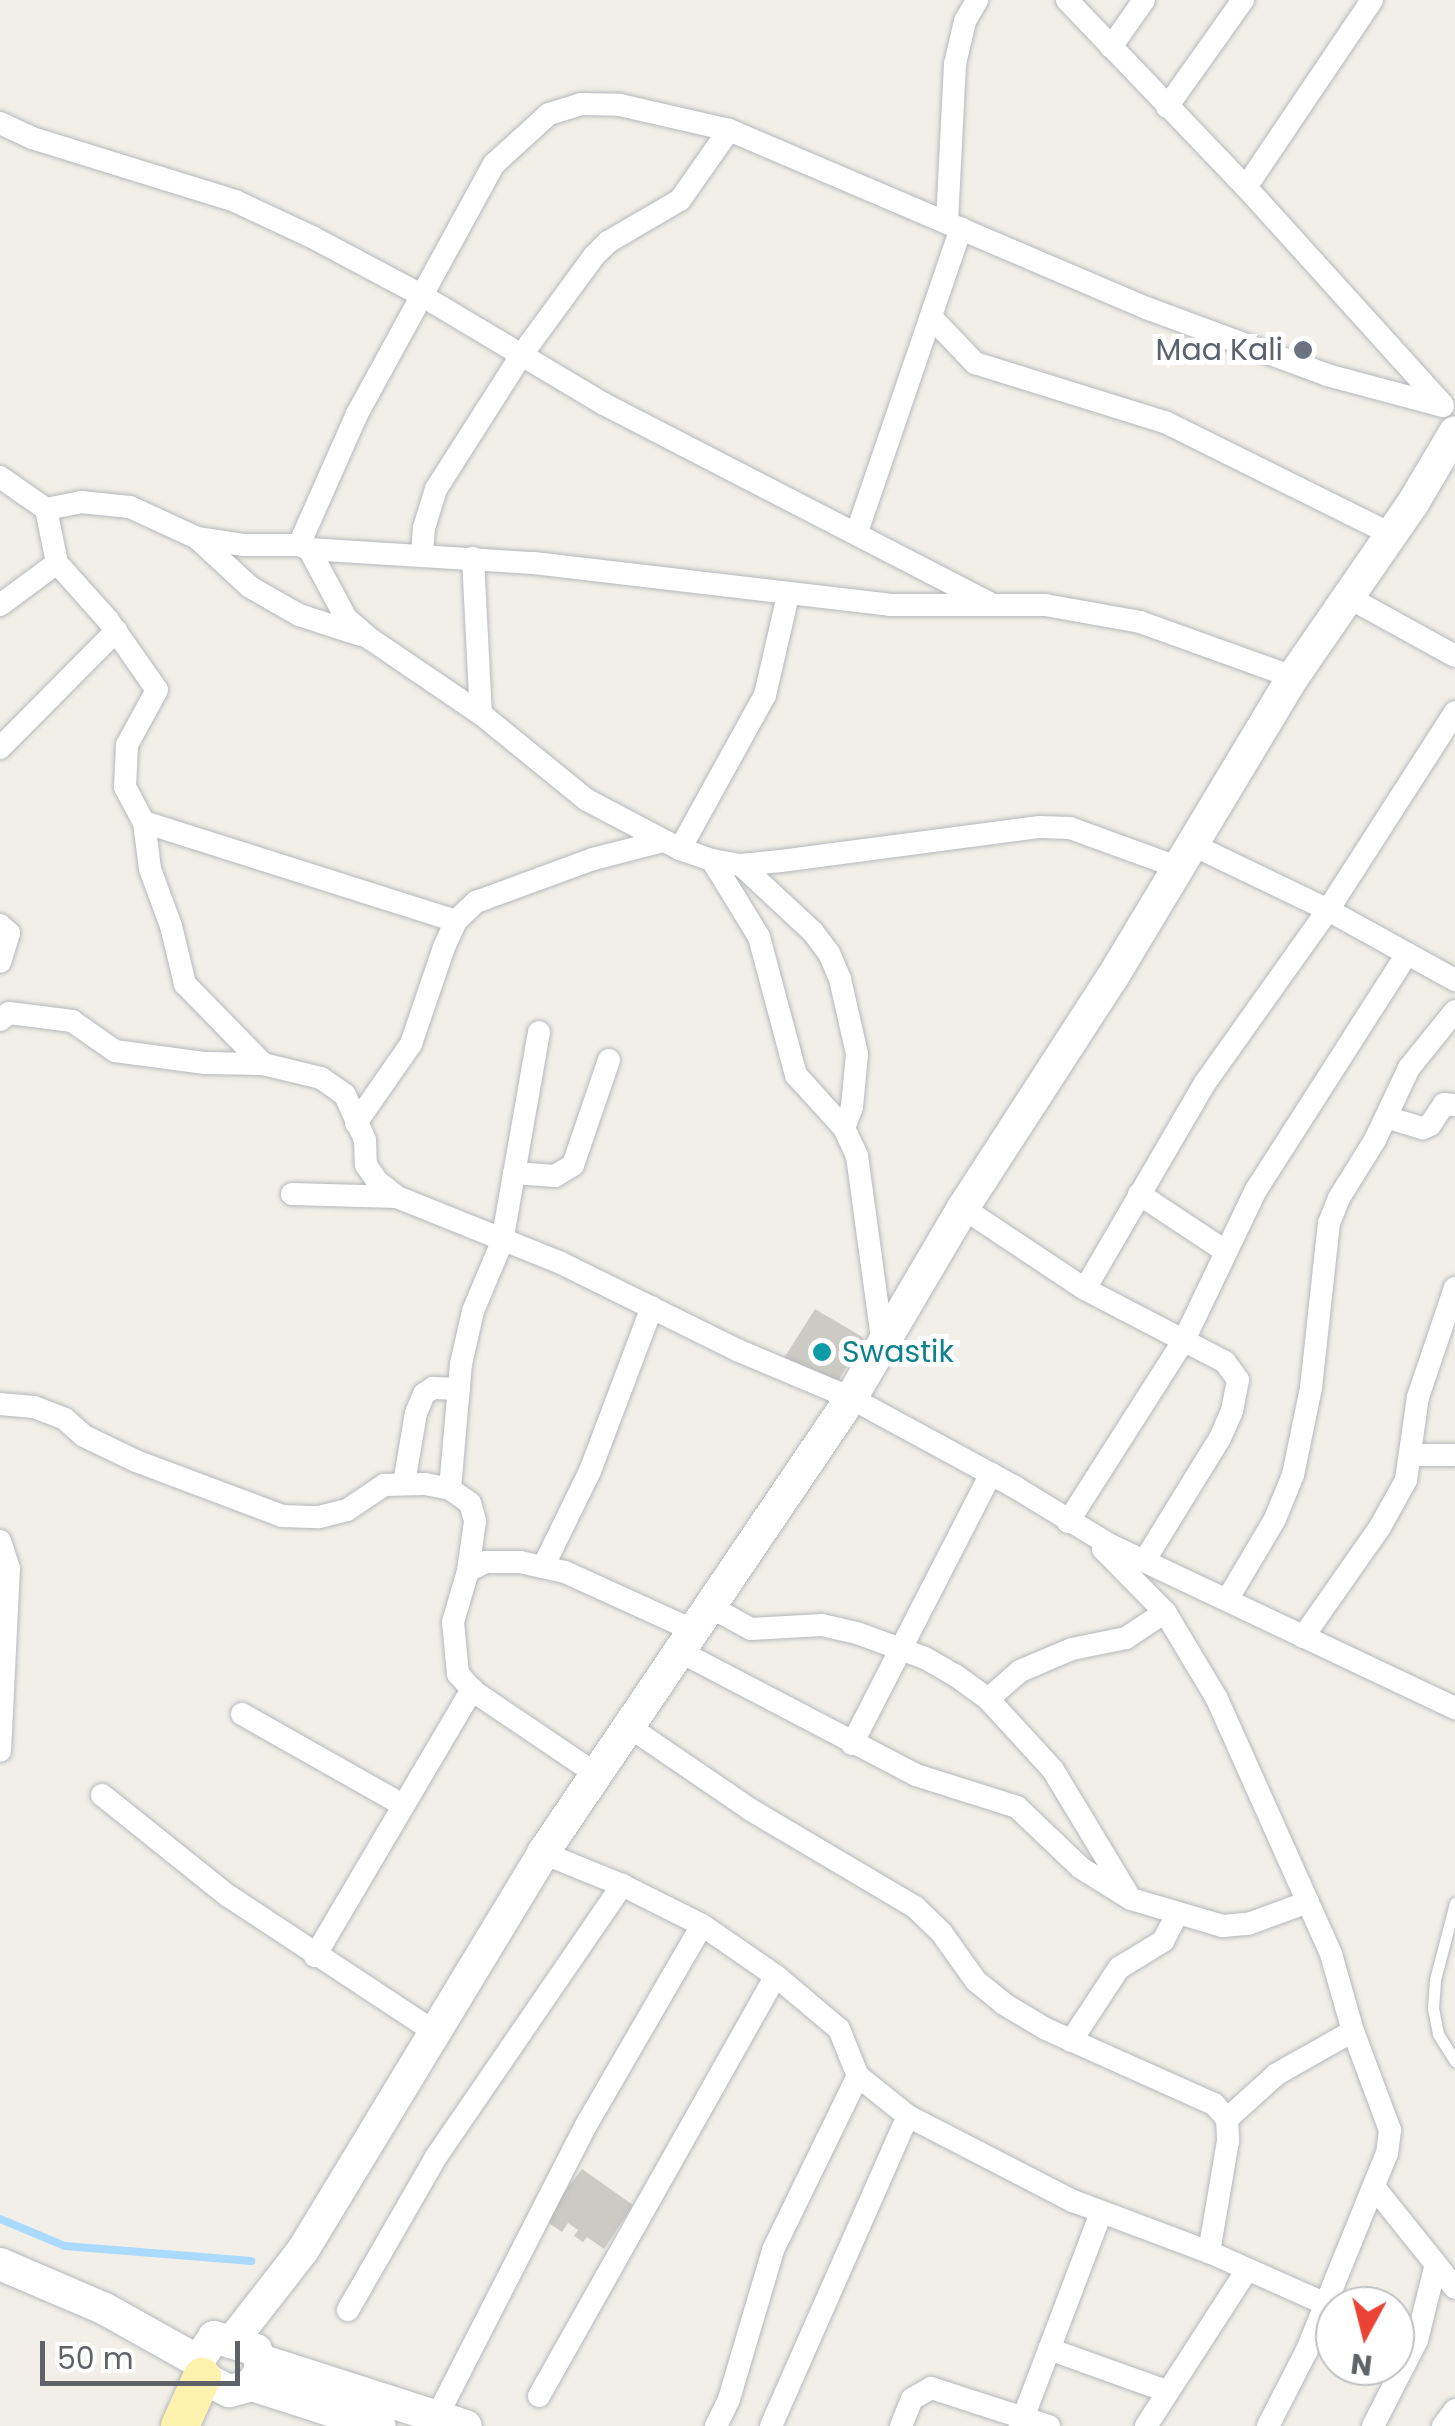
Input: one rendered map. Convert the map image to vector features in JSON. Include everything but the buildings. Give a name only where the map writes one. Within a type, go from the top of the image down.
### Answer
[{"type":"main road","points":[[192,2426],[543,1853],[851,1398],[963,1208],[1112,978],[1292,677],[1392,534],[1451,419]]},
{"type":"main road","points":[[0,2264],[380,2426]]},
{"type":"main road","points":[[230,2362],[444,2423]]},
{"type":"main road","points":[[180,2426],[230,2362]]},
{"type":"street","points":[[857,532],[931,317],[954,225],[955,64],[965,21],[977,0]]},
{"type":"street","points":[[1067,0],[1246,187],[1451,419]]},
{"type":"street","points":[[1111,47],[1144,0]]},
{"type":"street","points":[[1168,107],[1244,0]]},
{"type":"street","points":[[1246,187],[1372,0]]},
{"type":"street","points":[[304,547],[357,414],[382,376],[494,164],[549,114],[581,104],[620,105],[729,130],[1248,347],[1451,419]]},
{"type":"street","points":[[0,122],[32,138],[235,201],[422,295],[520,358],[988,602]]},
{"type":"street","points":[[422,555],[424,528],[436,490],[520,358],[594,256],[608,242],[680,200],[729,130]]},
{"type":"street","points":[[931,317],[975,363],[1165,422],[1392,534]]},
{"type":"street","points":[[0,477],[46,509],[57,563],[116,630],[157,690],[127,744],[125,788],[144,822],[150,869],[172,926],[186,984],[263,1064]]},
{"type":"street","points":[[46,509],[80,502],[130,507],[197,538],[244,546],[473,558],[890,605],[1045,605],[1140,622],[1292,677]]},
{"type":"street","points":[[197,538],[250,586],[300,614],[369,638]]},
{"type":"street","points":[[304,547],[346,618],[369,638],[481,714],[587,800],[671,845],[712,860],[741,865],[1040,827],[1070,828],[1184,855],[1328,910],[1455,980]]},
{"type":"street","points":[[473,558],[481,714]]},
{"type":"street","points":[[0,606],[57,563]]},
{"type":"street","points":[[356,1124],[411,1044],[456,922],[476,902],[593,859],[671,845],[765,695],[788,595]]},
{"type":"street","points":[[1348,598],[1455,656]]},
{"type":"street","points":[[0,748],[116,630]]},
{"type":"street","points":[[1085,1289],[1138,1194],[1247,1018],[1328,910],[1455,712]]},
{"type":"street","points":[[144,822],[456,922]]},
{"type":"street","points":[[712,860],[759,937],[796,1075],[844,1128],[864,1185],[883,1344]]},
{"type":"street","points":[[741,865],[813,932],[829,953],[840,979],[857,1054],[852,1107],[844,1128]]},
{"type":"street","points":[[0,925],[9,933],[0,962]]},
{"type":"street","points":[[1076,1527],[1184,1340],[1256,1190],[1408,954]]},
{"type":"street","points":[[1227,1600],[1275,1519],[1292,1475],[1312,1388],[1329,1223],[1424,1045],[1455,1010]]},
{"type":"street","points":[[0,1020],[9,1013],[72,1021],[115,1051],[205,1063],[263,1064],[321,1078],[346,1096],[365,1140],[366,1165],[378,1182],[398,1197],[561,1263],[851,1398],[991,1474],[1076,1527],[1455,1708]]},
{"type":"street","points":[[450,1489],[459,1390],[474,1311],[502,1242],[539,1032]]},
{"type":"street","points":[[514,1173],[555,1176],[572,1165],[609,1060]]},
{"type":"street","points":[[1386,1118],[1423,1128],[1430,1126],[1444,1104],[1455,1105]]},
{"type":"street","points":[[292,1194],[398,1197]]},
{"type":"street","points":[[1138,1194],[1224,1251]]},
{"type":"street","points":[[963,1208],[1085,1289],[1224,1362],[1238,1380],[1220,1438],[1145,1560]]},
{"type":"street","points":[[1303,1637],[1397,1500],[1412,1455],[1418,1396],[1455,1288]]},
{"type":"street","points":[[543,1567],[590,1472],[652,1307]]},
{"type":"street","points":[[404,1483],[416,1413],[424,1394],[433,1388],[459,1390]]},
{"type":"street","points":[[0,1404],[34,1406],[136,1461],[282,1516],[319,1517],[348,1510],[384,1485],[404,1483],[450,1489],[470,1503],[475,1521],[468,1571],[453,1622],[458,1674],[472,1689],[596,1774]]},
{"type":"street","points":[[1412,1455],[1455,1455]]},
{"type":"street","points":[[852,1744],[991,1474]]},
{"type":"street","points":[[1076,1527],[1165,1612],[1243,1752],[1275,1836],[1338,1971],[1353,2031],[1390,2130],[1388,2153],[1337,2286]]},
{"type":"street","points":[[0,1541],[9,1568],[0,1751]]},
{"type":"street","points":[[468,1571],[486,1562],[543,1567],[598,1584],[694,1629],[852,1744],[916,1774],[1016,1808],[1081,1868],[1131,1899],[1223,1926],[1248,1924],[1308,1902]]},
{"type":"street","points":[[988,1699],[1020,1671],[1072,1649],[1126,1638],[1165,1612]]},
{"type":"street","points":[[694,1629],[822,1625],[900,1648],[940,1666],[988,1699],[1053,1770],[1131,1899]]},
{"type":"street","points":[[314,1956],[472,1689]]},
{"type":"street","points":[[242,1714],[403,1805]]},
{"type":"street","points":[[628,1726],[751,1810],[914,1907],[941,1932],[976,1981],[1004,2004],[1071,2041],[1214,2104],[1228,2119],[1228,2141],[1209,2252]]},
{"type":"street","points":[[102,1795],[227,1895],[314,1956],[433,2030]]},
{"type":"street","points":[[543,1853],[622,1885],[702,1925],[776,1976],[839,2029],[858,2076],[908,2116],[1101,2212],[1209,2252],[1315,2299]]},
{"type":"street","points":[[348,2310],[436,2157],[622,1885]]},
{"type":"street","points":[[1071,2041],[1119,1968],[1162,1941],[1177,1915]]},
{"type":"street","points":[[444,2423],[584,2128],[702,1925]]},
{"type":"street","points":[[539,2396],[776,1976]]},
{"type":"street","points":[[1228,2119],[1277,2074],[1353,2031]]},
{"type":"street","points":[[716,2426],[729,2398],[773,2250],[858,2076]]},
{"type":"street","points":[[771,2426],[908,2116]]},
{"type":"street","points":[[1374,2187],[1435,2268],[1455,2288]]},
{"type":"street","points":[[1022,2421],[1101,2212]]},
{"type":"street","points":[[1373,2426],[1418,2340],[1435,2268]]},
{"type":"street","points":[[1146,2426],[1247,2270]]},
{"type":"street","points":[[1268,2426],[1315,2335]]},
{"type":"street","points":[[1049,2349],[1166,2391]]},
{"type":"street","points":[[901,2426],[912,2399],[931,2388],[1022,2421],[1049,2426]]},
{"type":"street","points":[[1443,2426],[1455,2410]]},
{"type":"lane","points":[[1455,1903],[1435,1980],[1433,2008],[1438,2034],[1455,2061]]},
{"type":"waterway","points":[[0,2219],[65,2246],[251,2261]]},
{"type":"place","name":"Maa Kali","points":[[1303,350]]},
{"type":"place","name":"Swastik","points":[[822,1352]]}]
